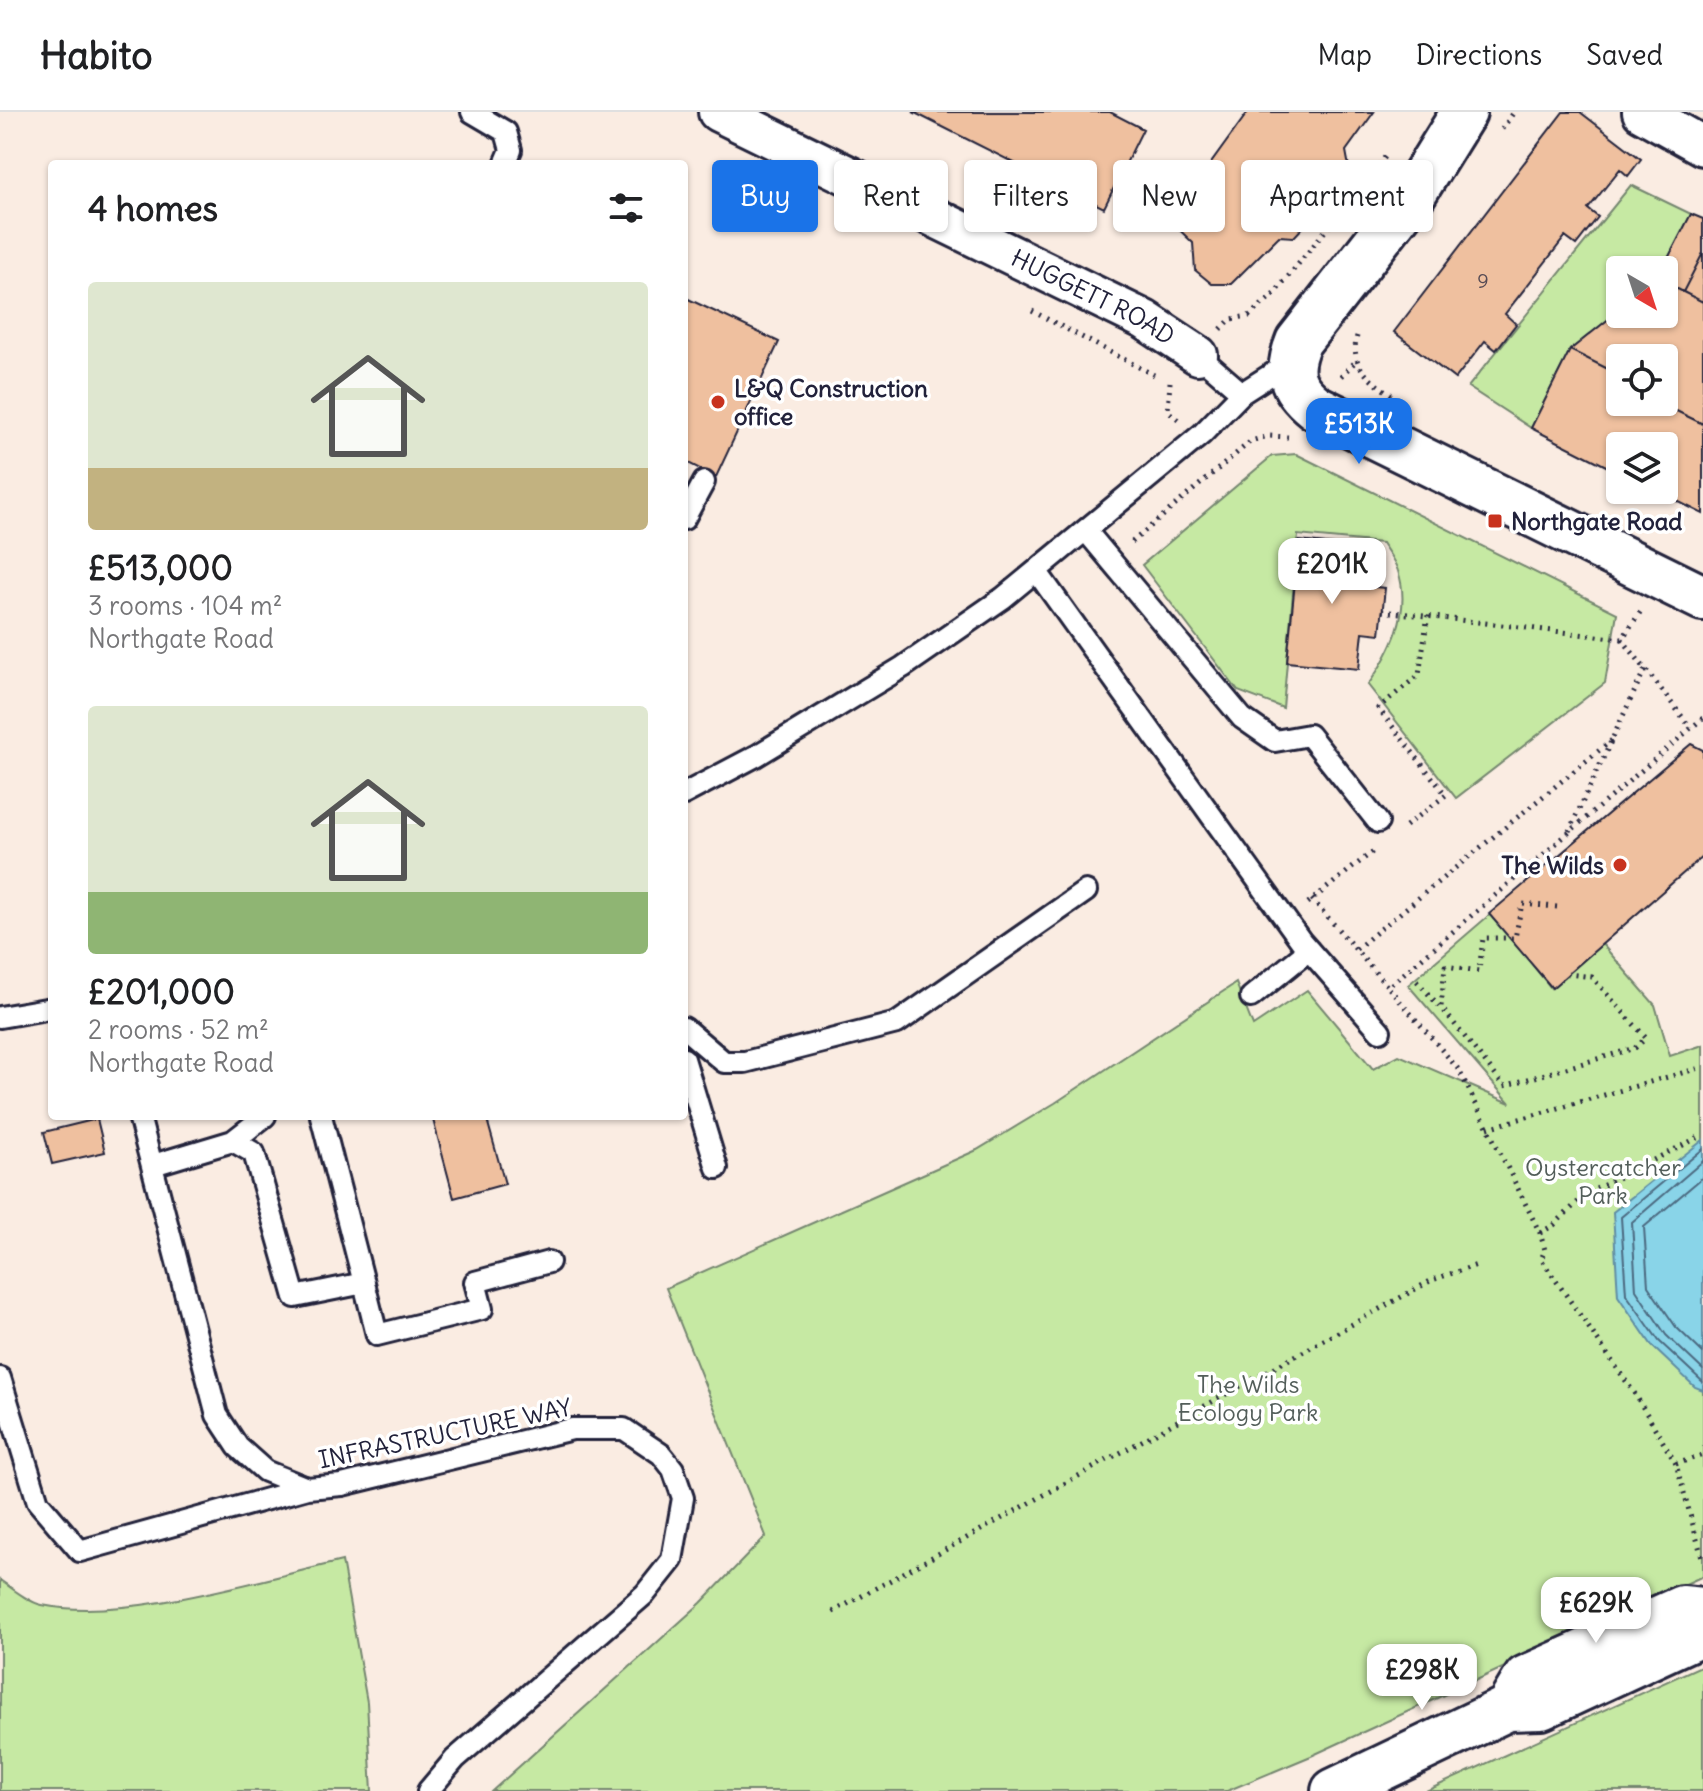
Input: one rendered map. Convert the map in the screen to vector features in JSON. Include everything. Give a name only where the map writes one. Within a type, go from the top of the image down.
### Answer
[{"type":"street","name":"HUGGETT ROAD","points":[[718,112],[1145,320],[1198,353]]},
{"type":"street","points":[[1464,112],[1412,196],[1298,342],[1289,363],[1296,386],[1315,407],[1703,598]]},
{"type":"street","points":[[1642,112],[1703,146]]},
{"type":"street","points":[[1508,1708],[1526,1678],[1682,1608],[1703,1610]]},
{"type":"street","points":[[1334,1791],[1508,1708],[1541,1707],[1703,1632]]},
{"type":"lane","points":[[472,112],[506,132],[511,150],[507,160]]},
{"type":"lane","name":"HUGGETT ROAD","points":[[1198,353],[1242,393]]},
{"type":"lane","points":[[688,792],[756,756],[903,667],[1003,598],[1087,532],[1202,434],[1242,393],[1289,363]]},
{"type":"lane","points":[[688,512],[704,482]]},
{"type":"lane","points":[[1087,532],[1242,718],[1275,741],[1309,735],[1378,822]]},
{"type":"lane","points":[[1037,572],[1286,922],[1380,1031]]},
{"type":"lane","points":[[688,1031],[724,1062],[745,1062],[897,1023],[1086,891]]},
{"type":"lane","points":[[1251,997],[1309,950]]},
{"type":"lane","points":[[0,1017],[48,1009]]},
{"type":"lane","points":[[688,1072],[717,1168]]},
{"type":"lane","name":"INFRASTRUCTURE WAY","points":[[140,1120],[217,1415],[238,1447],[265,1471],[307,1488],[354,1483],[572,1429],[624,1429],[661,1454],[673,1469],[683,1498],[672,1560],[645,1594],[455,1759],[428,1791]]},
{"type":"lane","points":[[153,1165],[233,1141],[260,1120]]},
{"type":"lane","points":[[322,1120],[377,1335],[482,1309],[475,1282],[549,1262]]},
{"type":"lane","points":[[233,1141],[254,1153],[295,1297],[364,1283]]},
{"type":"lane","points":[[0,1378],[38,1502],[80,1551],[307,1488]]},
{"type":"path","points":[[1178,419],[1168,411],[1170,383],[1231,319],[1249,316],[1266,302],[1387,155]]},
{"type":"path","points":[[1023,306],[1170,383]]},
{"type":"path","points":[[1337,380],[1357,360],[1364,376],[1385,391]]},
{"type":"path","points":[[1110,561],[1233,454],[1251,441],[1268,436]]},
{"type":"path","points":[[1382,611],[1622,639],[1691,728]]},
{"type":"path","points":[[1401,829],[1446,795],[1378,708],[1419,675],[1428,615]]},
{"type":"path","points":[[1622,639],[1639,616]]},
{"type":"path","points":[[1568,832],[1645,669]]},
{"type":"path","points":[[1388,987],[1703,718]]},
{"type":"path","points":[[1356,949],[1612,740]]},
{"type":"path","points":[[1286,922],[1379,846]]},
{"type":"path","points":[[1312,899],[1459,1070],[1540,1233],[1545,1250],[1541,1259],[1635,1394],[1676,1464],[1703,1561]]},
{"type":"path","points":[[1441,1007],[1445,966],[1479,971],[1483,938],[1515,938],[1522,904],[1557,907]]},
{"type":"path","points":[[1417,981],[1504,1086],[1635,1048],[1646,1038],[1592,977],[1568,974]]},
{"type":"path","points":[[1488,1128],[1703,1067]]},
{"type":"path","points":[[1540,1233],[1554,1225],[1586,1194],[1703,1135]]},
{"type":"path","points":[[833,1612],[1432,1280],[1480,1264]]},
{"type":"path","points":[[1676,1464],[1703,1455]]},
{"type":"green space","points":[[1631,185],[1691,214],[1669,256],[1606,256],[1606,321],[1570,350],[1531,428],[1468,387]]},
{"type":"green space","points":[[1296,454],[1617,613],[1605,683],[1456,798],[1368,685],[1391,645],[1401,616],[1402,586],[1393,560],[1382,543],[1298,535],[1283,708],[1238,691],[1142,565],[1272,456]]},
{"type":"green space","name":"The Wilds Ecology Park","points":[[1537,874],[1519,948],[1551,988],[1602,944],[1655,1005],[1670,1056],[1703,1045],[1703,1576],[1311,1756],[1227,1791],[492,1791],[701,1603],[766,1536],[666,1288],[977,1150],[1055,1103],[1236,983],[1253,1026],[1307,990],[1373,1069],[1399,1055],[1510,1103],[1408,985]]},
{"type":"green space","points":[[342,1561],[367,1702],[372,1791],[0,1791],[0,1580],[42,1605],[76,1609],[112,1608],[152,1604],[232,1588]]},
{"type":"green space","points":[[1703,1665],[1703,1791],[1426,1791]]},
{"type":"water","points":[[1703,1140],[1703,1390],[1695,1387],[1653,1347],[1618,1296],[1613,1212]]},
{"type":"building","points":[[913,112],[1110,112],[1143,129],[1128,160],[1113,160],[1113,190],[1104,208],[1097,204],[1097,160],[1008,160]]},
{"type":"building","points":[[1248,112],[1374,112],[1346,151],[1348,160],[1241,160],[1241,232],[1299,232],[1294,237],[1279,236],[1231,284],[1212,284],[1195,270],[1193,243],[1182,232],[1225,232],[1225,160],[1213,160]]},
{"type":"building","points":[[1563,112],[1580,112],[1641,159],[1628,176],[1620,169],[1588,209],[1598,217],[1576,245],[1565,237],[1505,314],[1516,324],[1496,350],[1485,341],[1455,379],[1394,332]]},
{"type":"building","points":[[1691,214],[1703,219],[1703,253],[1683,292],[1678,289],[1678,256],[1669,256]]},
{"type":"building","points":[[1703,253],[1703,302],[1683,292]]},
{"type":"building","points":[[1678,289],[1703,302],[1703,424],[1678,412],[1678,344],[1606,344],[1606,368],[1570,350],[1606,321],[1606,328],[1678,328]]},
{"type":"building","name":"L&Q Construction office","points":[[688,299],[779,342],[716,477],[688,463]]},
{"type":"building","points":[[1570,350],[1606,368],[1606,416],[1678,416],[1678,412],[1703,424],[1703,514],[1678,502],[1678,432],[1606,432],[1606,466],[1531,428]]},
{"type":"building","points":[[1299,541],[1369,549],[1365,586],[1385,588],[1380,634],[1363,632],[1359,669],[1287,662]]},
{"type":"building","name":"The Wilds","points":[[1691,744],[1703,750],[1703,856],[1552,988],[1489,914]]},
{"type":"building","points":[[97,1120],[105,1152],[52,1164],[44,1132]]},
{"type":"building","points":[[433,1120],[487,1120],[505,1184],[454,1198]]},
{"type":"place","name":"L&Q Construction office","points":[[718,402]]},
{"type":"place","name":"Northgate Road","points":[[1495,521]]},
{"type":"place","name":"The Wilds","points":[[1620,865]]},
{"type":"park label","name":"Oystercatcher Park","points":[[1603,1181]]}]
